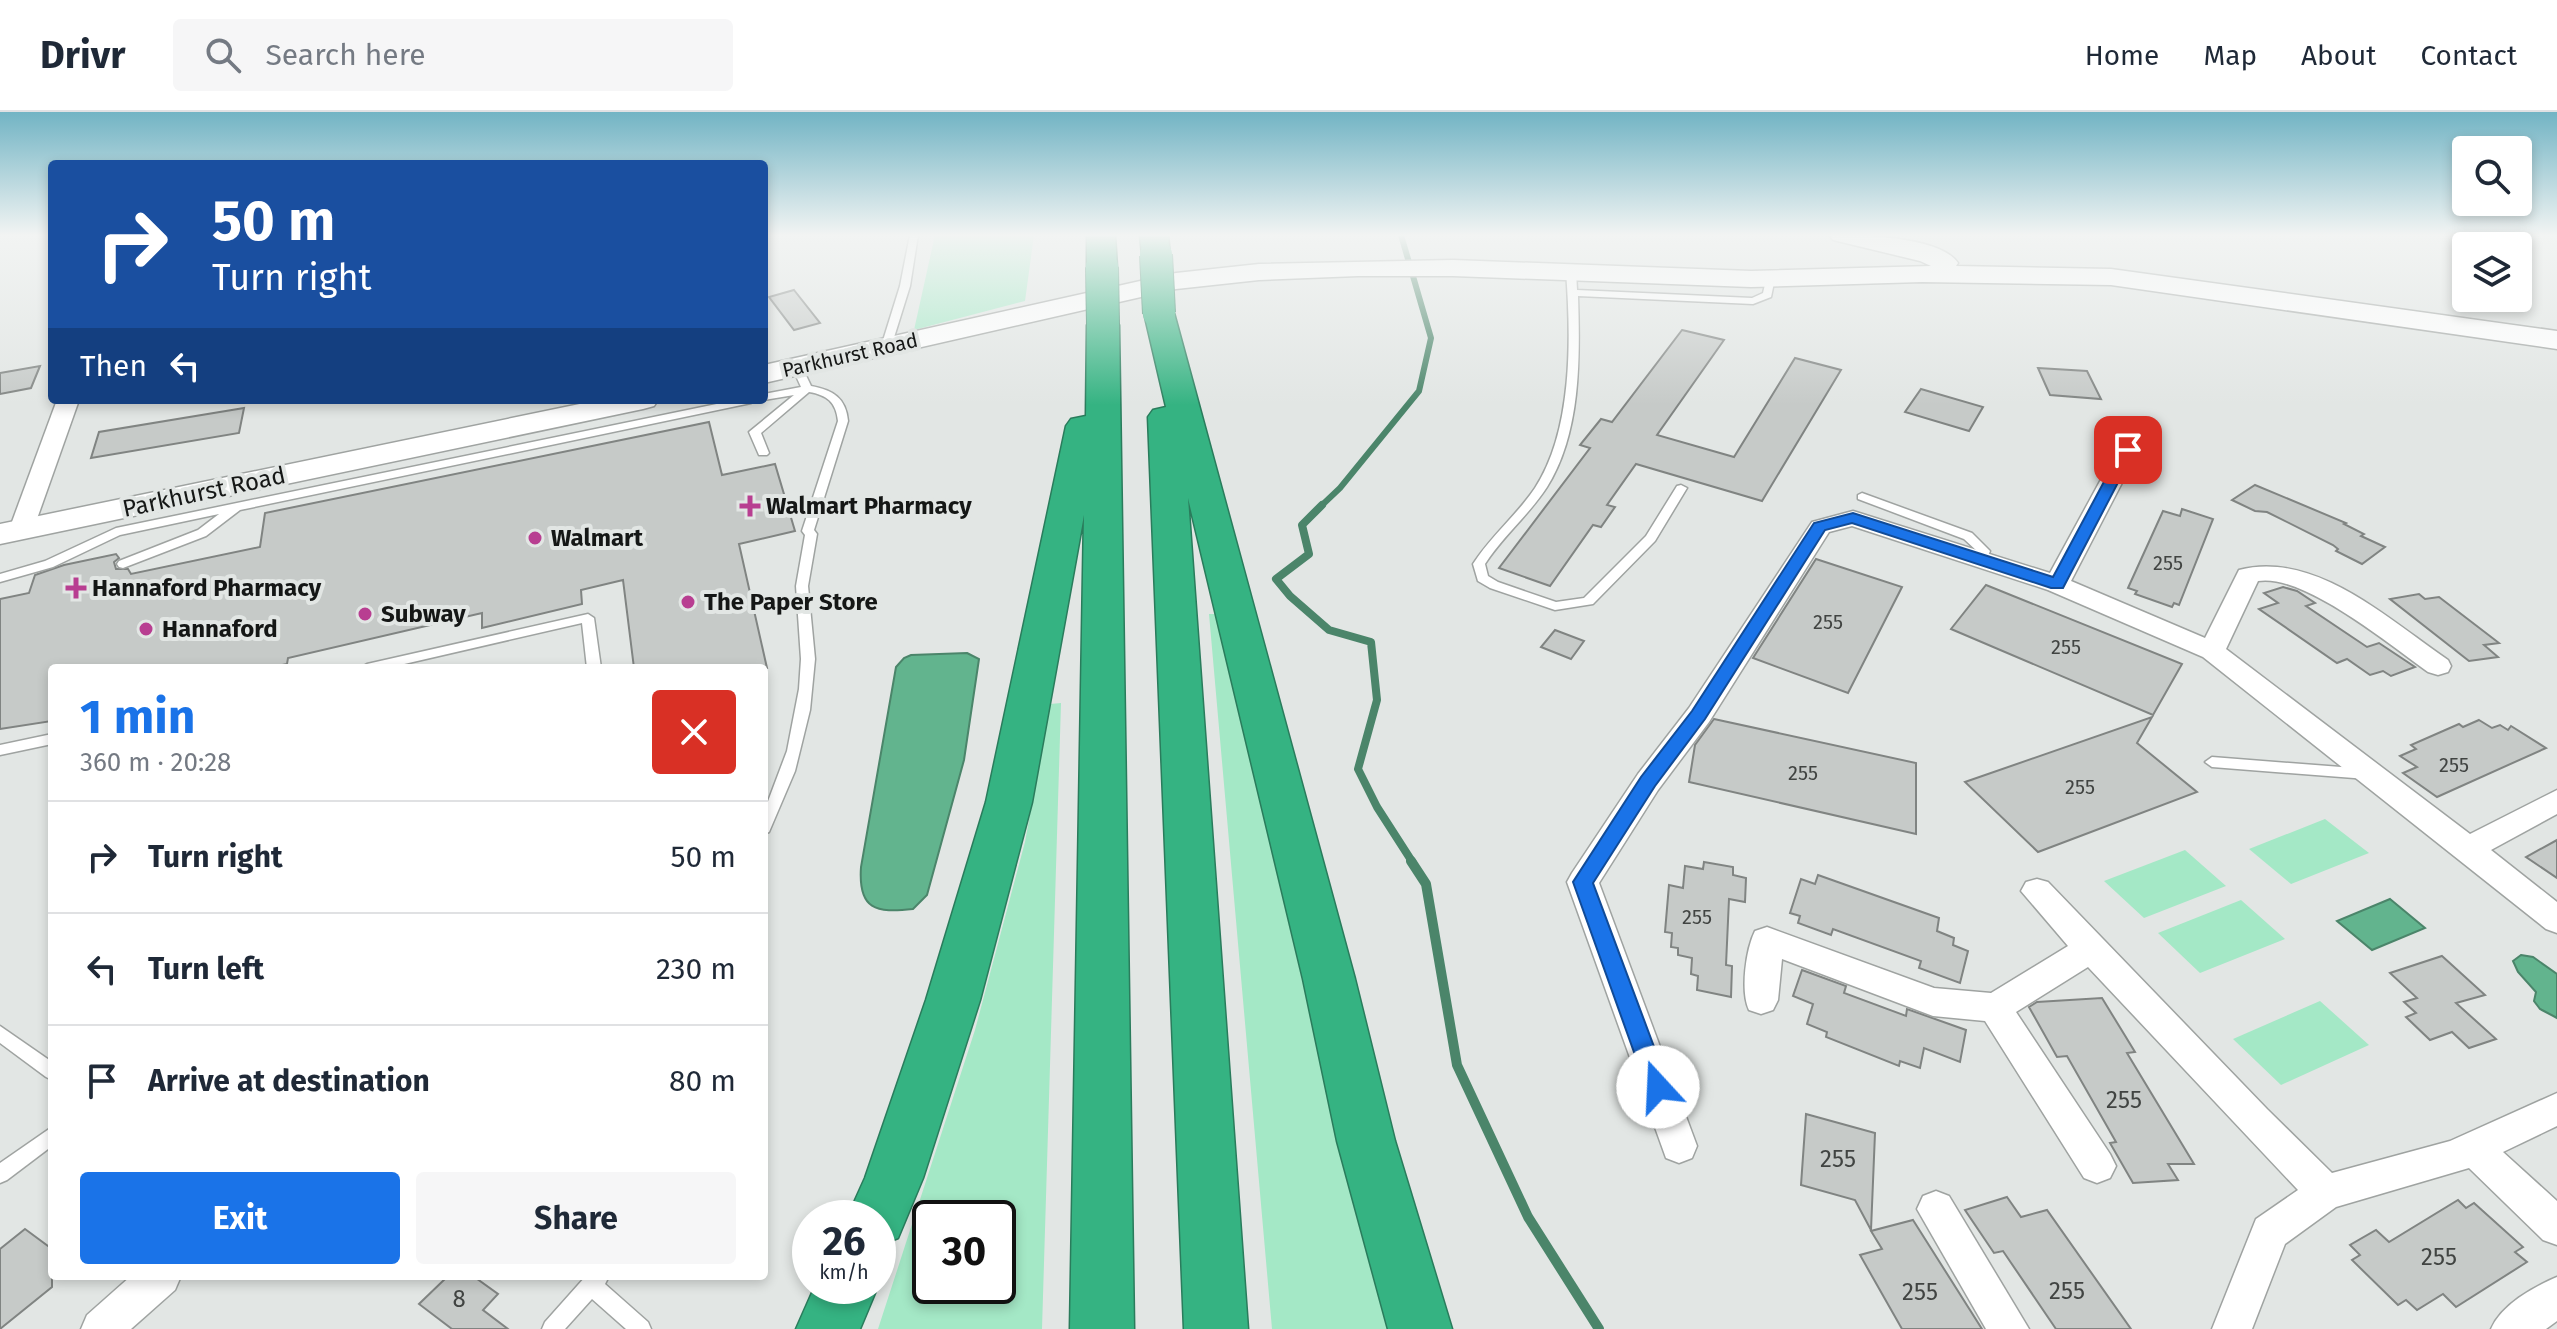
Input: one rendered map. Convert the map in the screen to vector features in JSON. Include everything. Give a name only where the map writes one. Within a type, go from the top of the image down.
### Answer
[{"type":"highway","points":[[1102,292],[1102,1329]]},
{"type":"highway","points":[[1158,292],[1216,1329]]},
{"type":"highway","points":[[1159,313],[1329,979],[1366,1141],[1420,1329]]},
{"type":"highway","points":[[885,1200],[953,1000],[1009,802],[1103,325]]},
{"type":"highway","points":[[828,1329],[839,1304]]},
{"type":"street","name":"Parkhurst Road","points":[[768,374],[802,378],[886,347],[1129,292]]},
{"type":"street","name":"Parkhurst Road","points":[[2216,292],[2557,340]]},
{"type":"street","points":[[10,532],[66,404]]},
{"type":"street","name":"Parkhurst Road","points":[[10,532],[119,521],[265,490],[621,404]]},
{"type":"street","points":[[2057,584],[2128,450]]},
{"type":"street","points":[[1679,1146],[1583,882],[1648,782],[1699,715],[1820,527],[1853,518],[2057,584],[2212,651],[2375,775],[2557,920]]},
{"type":"street","points":[[2212,651],[2248,575],[2258,570],[2275,570],[2326,591],[2438,666]]},
{"type":"street","points":[[2468,849],[2557,801]]},
{"type":"street","points":[[2037,891],[2326,1192]]},
{"type":"street","points":[[1761,1000],[1767,940],[1933,1002],[1995,1008],[2090,949]]},
{"type":"street","points":[[1995,1008],[2097,1166]]},
{"type":"street","points":[[2232,1329],[2270,1232],[2326,1192],[2456,1156],[2557,1109]]},
{"type":"street","points":[[2473,1148],[2557,1227]]},
{"type":"street","points":[[1936,1209],[2009,1329]]},
{"type":"street","points":[[101,1329],[156,1280]]},
{"type":"street","points":[[2511,1329],[2557,1297]]},
{"type":"lane","points":[[886,347],[903,292]]},
{"type":"lane","points":[[1572,292],[1571,363],[1562,435],[1546,478],[1487,549],[1479,564],[1482,578],[1555,606],[1588,601],[1651,538],[1681,488]]},
{"type":"lane","points":[[768,395],[802,378]]},
{"type":"lane","points":[[763,453],[755,432],[802,378]]},
{"type":"lane","points":[[768,818],[794,756],[802,718],[808,668],[803,564],[811,534],[808,531],[843,421],[840,403],[834,396],[802,378]]},
{"type":"lane","points":[[123,564],[202,533],[237,506],[265,490],[729,404]]},
{"type":"lane","points":[[1862,497],[1968,536],[1984,551],[1981,560]]},
{"type":"lane","points":[[0,578],[49,564],[119,521],[237,506]]},
{"type":"lane","points":[[385,664],[588,618],[594,664]]},
{"type":"lane","points":[[0,750],[48,740]]},
{"type":"lane","points":[[2212,762],[2375,775]]},
{"type":"lane","points":[[0,1033],[48,1069]]},
{"type":"lane","points":[[0,1174],[48,1138]]},
{"type":"lane","points":[[552,1329],[595,1280],[641,1329]]},
{"type":"shaded area","points":[[922,292],[1026,292],[1025,301],[914,330]]},
{"type":"shaded area","points":[[1209,614],[1216,614],[1362,1234],[1388,1329],[1272,1329]]},
{"type":"shaded area","points":[[967,653],[979,659],[964,760],[927,895],[913,909],[879,909],[866,900],[861,867],[896,667],[911,655]]},
{"type":"shaded area","points":[[1061,703],[1042,1329],[878,1329],[886,1304],[896,1304],[896,1274],[912,1224],[912,1304],[1016,1304],[1016,1200],[920,1200],[975,1030],[1025,842],[1050,704]]},
{"type":"shaded area","points":[[2325,819],[2369,853],[2291,884],[2249,849]]},
{"type":"shaded area","points":[[2185,850],[2226,886],[2144,918],[2104,881]]},
{"type":"shaded area","points":[[2390,899],[2425,928],[2372,950],[2337,921]]},
{"type":"shaded area","points":[[2241,900],[2285,939],[2200,973],[2158,933]]},
{"type":"shaded area","points":[[2521,955],[2533,957],[2557,974],[2557,1018],[2540,1009],[2534,1001],[2536,992],[2518,972],[2513,961]]},
{"type":"shaded area","points":[[2320,1001],[2369,1045],[2281,1085],[2233,1039]]},
{"type":"building","points":[[795,292],[820,323],[794,330],[769,297]]},
{"type":"building","points":[[1682,330],[1724,340],[1657,435],[1734,457],[1795,358],[1841,370],[1762,501],[1636,464],[1607,505],[1615,507],[1601,527],[1593,525],[1550,586],[1499,568],[1590,448],[1580,445],[1601,419],[1612,422]]},
{"type":"building","points":[[40,366],[31,388],[0,394],[0,373]]},
{"type":"building","points":[[2038,368],[2087,371],[2101,399],[2050,395]]},
{"type":"building","points":[[1921,389],[1983,407],[1969,431],[1905,412]]},
{"type":"building","points":[[244,408],[239,433],[91,458],[99,432]]},
{"type":"building","points":[[709,422],[722,475],[775,464],[795,531],[739,544],[766,664],[634,664],[623,580],[581,590],[582,604],[482,628],[482,613],[288,658],[287,664],[48,664],[48,722],[0,729],[0,599],[29,593],[35,575],[64,565],[116,554],[119,558],[114,562],[116,569],[128,569],[131,574],[260,547],[265,513]]},
{"type":"building","points":[[2255,485],[2346,523],[2364,534],[2361,536],[2385,547],[2362,564],[2336,551],[2338,549],[2333,545],[2267,512],[2255,511],[2232,500]]},
{"type":"building","points":[[2182,509],[2213,519],[2179,605],[2174,603],[2172,607],[2135,594],[2137,591],[2128,588],[2163,511],[2180,516]]},
{"type":"building","points":[[1816,559],[1902,587],[1848,693],[1753,658]]},
{"type":"building","points":[[1986,585],[2182,664],[2153,715],[1951,629]]},
{"type":"building","points":[[2283,587],[2297,591],[2315,603],[2306,606],[2367,647],[2379,643],[2415,667],[2391,676],[2383,671],[2370,675],[2347,659],[2337,663],[2259,609],[2278,603],[2264,593]]},
{"type":"building","points":[[2419,594],[2425,599],[2439,597],[2499,643],[2484,645],[2498,657],[2469,661],[2390,599]]},
{"type":"building","points":[[1555,630],[1584,641],[1571,659],[1541,647]]},
{"type":"building","points":[[2152,717],[2137,743],[2197,792],[2038,852],[1965,782]]},
{"type":"building","points":[[1714,719],[1916,763],[1916,834],[1689,782],[1695,745]]},
{"type":"building","points":[[2479,720],[2492,728],[2500,725],[2508,730],[2511,726],[2546,748],[2437,797],[2403,773],[2417,767],[2400,756],[2416,749],[2411,745],[2459,724],[2463,727]]},
{"type":"building","points":[[2557,840],[2557,878],[2526,857]]},
{"type":"building","points":[[1704,862],[1733,867],[1733,875],[1746,878],[1745,902],[1729,899],[1726,965],[1732,966],[1731,997],[1697,990],[1698,976],[1691,974],[1692,958],[1678,955],[1678,948],[1671,947],[1672,933],[1665,932],[1669,885],[1683,888],[1685,866],[1703,869]]},
{"type":"building","points":[[1818,875],[1939,918],[1937,931],[1954,938],[1953,945],[1968,951],[1960,983],[1919,968],[1921,961],[1833,929],[1831,935],[1798,923],[1800,916],[1790,913],[1801,879],[1815,884]]},
{"type":"building","points":[[2442,956],[2485,995],[2456,1003],[2496,1039],[2469,1048],[2452,1032],[2430,1040],[2406,1017],[2416,1013],[2404,1002],[2417,998],[2390,973]]},
{"type":"building","points":[[1802,970],[1846,986],[1844,993],[1906,1016],[1907,1009],[1966,1030],[1960,1062],[1924,1048],[1920,1068],[1900,1061],[1899,1066],[1826,1037],[1827,1032],[1807,1024],[1813,1004],[1793,996]]},
{"type":"building","points":[[2102,998],[2135,1052],[2127,1053],[2194,1164],[2168,1164],[2178,1180],[2133,1183],[2110,1143],[2116,1142],[2067,1056],[2057,1057],[2029,1007],[2037,1002]]},
{"type":"building","points":[[1806,1114],[1875,1133],[1871,1230],[1855,1200],[1801,1185]]},
{"type":"building","points":[[2007,1197],[2021,1217],[2047,1210],[2131,1329],[2056,1329],[2003,1251],[1994,1253],[1965,1210]]},
{"type":"building","points":[[2458,1200],[2466,1208],[2474,1203],[2523,1247],[2515,1252],[2527,1262],[2456,1307],[2443,1294],[2417,1310],[2406,1300],[2398,1305],[2352,1260],[2360,1255],[2350,1245],[2376,1230],[2389,1242]]},
{"type":"building","points":[[1913,1220],[1982,1329],[1902,1329],[1860,1255],[1882,1249],[1871,1231]]},
{"type":"building","points":[[25,1229],[48,1246],[48,1280],[52,1280],[52,1287],[0,1329],[0,1249]]},
{"type":"building","points":[[444,1280],[479,1280],[498,1294],[483,1310],[508,1329],[452,1329],[419,1304]]},
{"type":"waterway","points":[[1320,507],[1340,488],[1419,391],[1431,338],[1418,292]]},
{"type":"waterway","points":[[1320,507],[1302,525],[1309,554],[1276,579],[1290,596],[1329,630],[1371,642],[1377,700],[1358,769],[1377,807],[1413,863]]},
{"type":"waterway","points":[[1411,861],[1426,884],[1457,1065],[1528,1217],[1599,1329]]},
{"type":"place","name":"Walmart Pharmacy","points":[[750,506]]},
{"type":"place","name":"Walmart","points":[[535,538]]},
{"type":"place","name":"Hannaford Pharmacy","points":[[76,588]]},
{"type":"place","name":"The Paper Store","points":[[688,602]]},
{"type":"place","name":"Subway","points":[[365,614]]},
{"type":"place","name":"Hannaford","points":[[146,629]]},
{"type":"route","points":[[1658,1087],[1583,882],[1648,782],[1699,715],[1820,527],[1853,518],[2057,584],[2128,450]]}]
